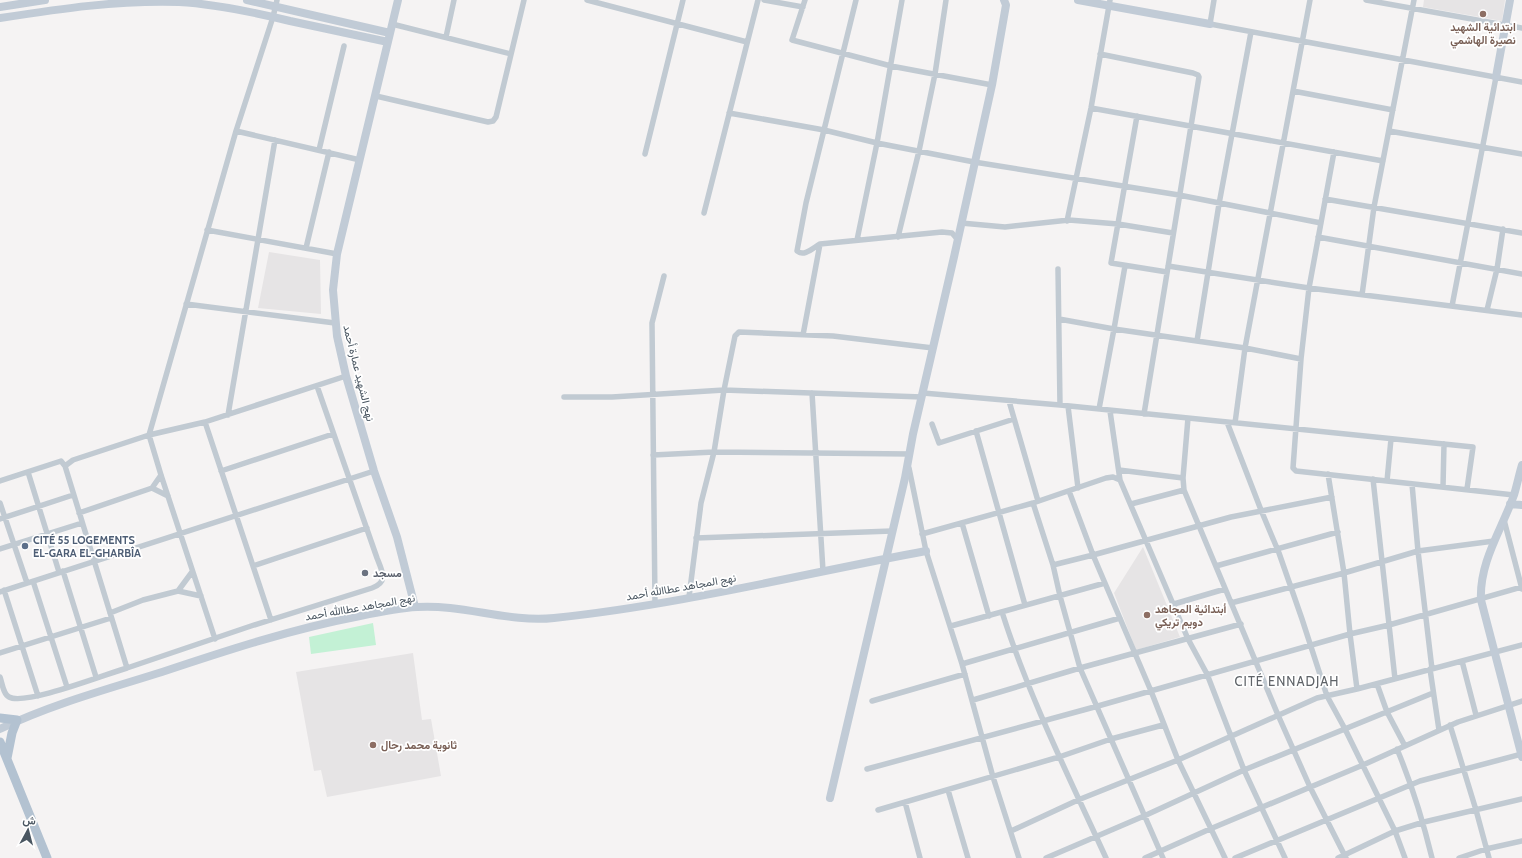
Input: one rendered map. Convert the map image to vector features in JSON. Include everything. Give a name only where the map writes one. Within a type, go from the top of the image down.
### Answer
[{"type":"main road","points":[[0,718],[17,720],[7,758]]},
{"type":"main road","points":[[0,742],[47,858]]},
{"type":"street","points":[[0,7],[45,0]]},
{"type":"street","points":[[247,0],[276,3],[390,33]]},
{"type":"street","name":"نهج الشهيد عمارة أحمد","points":[[398,0],[337,254],[333,290],[335,323],[346,376],[374,471],[397,537],[415,607]]},
{"type":"street","points":[[446,37],[454,0]]},
{"type":"street","points":[[376,96],[490,122],[495,120],[524,0]]},
{"type":"street","points":[[587,0],[747,42]]},
{"type":"street","points":[[645,154],[683,0]]},
{"type":"street","points":[[704,213],[758,0]]},
{"type":"street","points":[[764,0],[802,7]]},
{"type":"street","points":[[805,0],[792,40],[891,66],[992,84]]},
{"type":"street","points":[[856,0],[806,203],[797,251],[800,254],[803,254],[820,244],[942,232],[952,233],[958,240]]},
{"type":"street","points":[[857,240],[877,143],[902,0]]},
{"type":"street","points":[[898,237],[919,151],[935,74],[946,0]]},
{"type":"street","points":[[830,798],[908,464],[922,395],[958,240],[992,84],[1006,5],[1004,0]]},
{"type":"street","points":[[1078,0],[1109,3],[1302,42],[1522,82]]},
{"type":"street","points":[[1210,24],[1214,0]]},
{"type":"street","points":[[1235,423],[1245,348],[1310,0]]},
{"type":"street","points":[[1366,0],[1522,28]]},
{"type":"street","points":[[1362,295],[1374,207],[1414,0]]},
{"type":"street","points":[[1452,306],[1510,0]]},
{"type":"street","points":[[0,18],[100,4],[179,2],[214,6],[273,17],[388,42]]},
{"type":"street","points":[[215,639],[192,572],[149,435],[236,131],[273,17],[276,3]]},
{"type":"street","points":[[1067,221],[1090,108],[1109,3]]},
{"type":"street","points":[[392,24],[511,54]]},
{"type":"street","points":[[1198,341],[1219,204],[1251,32]]},
{"type":"street","points":[[319,150],[344,46]]},
{"type":"street","points":[[1100,54],[1193,72],[1198,75],[1199,81],[1144,414]]},
{"type":"street","points":[[1293,91],[1393,110]]},
{"type":"street","points":[[1090,108],[1383,161]]},
{"type":"street","points":[[729,113],[824,130],[877,143],[974,162],[1179,195],[1321,223]]},
{"type":"street","points":[[1137,116],[1111,263],[1124,266],[1209,272],[1309,288],[1522,315]]},
{"type":"street","points":[[236,131],[360,160]]},
{"type":"street","points":[[1389,131],[1522,154]]},
{"type":"street","points":[[228,415],[275,140]]},
{"type":"street","points":[[306,248],[329,152]]},
{"type":"street","points":[[1334,152],[1309,288],[1292,465],[1294,470],[1514,495]]},
{"type":"street","points":[[1325,199],[1522,233]]},
{"type":"street","points":[[961,223],[1005,227],[1067,221],[1118,224],[1173,233]]},
{"type":"street","points":[[1487,310],[1497,269],[1503,229]]},
{"type":"street","points":[[207,230],[337,254]]},
{"type":"street","points":[[1318,237],[1522,274]]},
{"type":"street","points":[[803,335],[820,244]]},
{"type":"street","points":[[1099,409],[1124,266]]},
{"type":"street","points":[[1058,269],[1060,405]]},
{"type":"street","points":[[655,604],[652,323],[664,276]]},
{"type":"street","points":[[186,304],[335,323]]},
{"type":"street","points":[[1059,319],[1114,329],[1245,348],[1301,359]]},
{"type":"street","points":[[689,597],[701,503],[714,452],[724,390],[735,336],[740,332],[833,336],[933,348]]},
{"type":"street","points":[[65,466],[73,460],[149,435],[205,422],[346,376]]},
{"type":"street","points":[[0,677],[6,695],[9,697],[21,699],[38,696],[372,588],[380,584],[383,574],[316,386]]},
{"type":"street","points":[[564,397],[612,398],[724,390],[922,395],[1060,405],[1444,444],[1473,447],[1467,489]]},
{"type":"street","points":[[812,393],[823,571]]},
{"type":"street","points":[[1009,401],[1080,668],[1098,706],[1163,858]]},
{"type":"street","points":[[1068,406],[1078,488]]},
{"type":"street","points":[[1110,411],[1120,480],[1147,540],[1188,639],[1207,674],[1244,770],[1285,858]]},
{"type":"street","points":[[1188,418],[1183,478],[1184,490],[1278,715],[1310,786],[1345,857]]},
{"type":"street","points":[[932,424],[939,443],[1014,419]]},
{"type":"street","points":[[205,422],[271,620]]},
{"type":"street","points":[[1227,422],[1260,510],[1277,548],[1327,696],[1345,729],[1395,831],[1405,858]]},
{"type":"street","points":[[976,432],[1000,512],[1025,605]]},
{"type":"street","points":[[221,471],[333,434]]},
{"type":"street","points":[[1387,481],[1391,439]]},
{"type":"street","points":[[1443,487],[1444,444]]},
{"type":"street","points":[[653,455],[714,452],[910,454]]},
{"type":"street","points":[[0,481],[61,461],[65,466],[127,668]]},
{"type":"street","points":[[908,464],[926,551],[951,626],[973,700],[993,777],[1019,858]]},
{"type":"street","points":[[1235,858],[1411,784],[1463,769],[1522,755],[1481,600],[1481,590],[1484,571],[1494,541],[1514,495],[1522,465]]},
{"type":"street","points":[[1119,470],[1183,478]]},
{"type":"street","points":[[38,696],[2,591],[374,471]]},
{"type":"street","points":[[28,472],[38,507],[96,677]]},
{"type":"street","points":[[1328,474],[1344,573],[1357,689]]},
{"type":"street","points":[[79,513],[152,488],[161,475]]},
{"type":"street","points":[[922,534],[1035,502],[1110,477],[1120,480]]},
{"type":"street","points":[[1373,479],[1395,679]]},
{"type":"street","points":[[1412,484],[1433,693],[1440,730]]},
{"type":"street","points":[[152,488],[168,496]]},
{"type":"street","points":[[1131,504],[1184,490]]},
{"type":"street","points":[[1069,491],[1093,555],[1151,691],[1163,725],[1193,794],[1225,858]]},
{"type":"street","points":[[2,518],[73,495]]},
{"type":"street","points":[[1053,565],[1260,510],[1332,497]]},
{"type":"street","points":[[0,503],[2,518],[14,545],[27,583]]},
{"type":"street","points":[[1510,504],[1522,505]]},
{"type":"street","points":[[867,769],[1098,706],[1350,634],[1389,625],[1522,588],[1504,520]]},
{"type":"street","points":[[0,549],[82,522]]},
{"type":"street","points":[[962,523],[989,616]]},
{"type":"street","points":[[253,566],[367,528]]},
{"type":"street","points":[[696,538],[892,531]]},
{"type":"street","points":[[1216,566],[1338,532]]},
{"type":"street","points":[[1231,603],[1344,573],[1418,551],[1494,541]]},
{"type":"street","name":"نهج المجاهد عطاالله أحمد","points":[[0,729],[17,720],[98,692],[274,636],[332,621],[415,607],[444,607],[512,617],[551,619],[655,604],[926,551]]},
{"type":"street","points":[[178,591],[192,572]]},
{"type":"street","points":[[33,581],[67,687]]},
{"type":"street","points":[[951,626],[1105,584]]},
{"type":"street","points":[[1174,604],[1226,589]]},
{"type":"street","points":[[0,653],[80,628],[143,600],[178,591],[201,596]]},
{"type":"street","points":[[1002,612],[1014,648],[1043,720],[1078,800],[1106,858]]},
{"type":"street","points":[[962,664],[1120,618]]},
{"type":"street","points":[[973,700],[1080,668],[1241,624]]},
{"type":"street","points":[[1011,831],[1078,800],[1178,760],[1317,698],[1377,684],[1522,645]]},
{"type":"street","points":[[1462,661],[1476,716]]},
{"type":"street","points":[[872,701],[965,674]]},
{"type":"street","points":[[1377,684],[1387,712],[1405,746]]},
{"type":"street","points":[[1046,858],[1144,816],[1244,770],[1433,693]]},
{"type":"street","points":[[1145,858],[1159,850],[1363,765],[1450,725],[1522,701]]},
{"type":"street","points":[[878,810],[1059,757],[1111,738],[1163,725]]},
{"type":"street","points":[[1450,725],[1489,858]]},
{"type":"street","points":[[1397,749],[1424,822],[1432,858]]},
{"type":"street","points":[[948,790],[968,858]]},
{"type":"street","points":[[1338,858],[1345,857],[1395,831],[1424,822],[1522,799]]},
{"type":"street","points":[[905,802],[920,858]]},
{"type":"street","points":[[1459,858],[1486,849],[1522,841]]},
{"type":"shaded area","name":"ابتدائية الشهيد نصيرة الهاشمي","points":[[1424,0],[1505,0],[1502,21],[1423,7]]},
{"type":"shaded area","points":[[269,252],[320,260],[321,314],[258,308]]},
{"type":"shaded area","name":"أبتدائية المجاهد دويم تريكي","points":[[1143,547],[1180,637],[1136,650],[1114,593]]},
{"type":"shaded area","name":"ثانوية محمد رحال","points":[[413,653],[422,720],[431,719],[441,776],[327,797],[321,770],[314,771],[296,672]]},
{"type":"green space","points":[[373,623],[376,645],[311,654],[309,637]]},
{"type":"place","name":"ابتدائية الشهيد نصيرة الهاشمي","points":[[1483,14]]},
{"type":"place","name":"CITÉ 55 LOGEMENTS EL-GARA EL-GHARBÎA","points":[[25,546]]},
{"type":"place","name":"مسجد","points":[[365,573]]},
{"type":"place","name":"أبتدائية المجاهد دويم تريكي","points":[[1147,615]]},
{"type":"place","name":"ثانوية محمد رحال","points":[[373,745]]},
{"type":"district","name":"CITÉ ENNADJAH","points":[[1287,681]]}]
